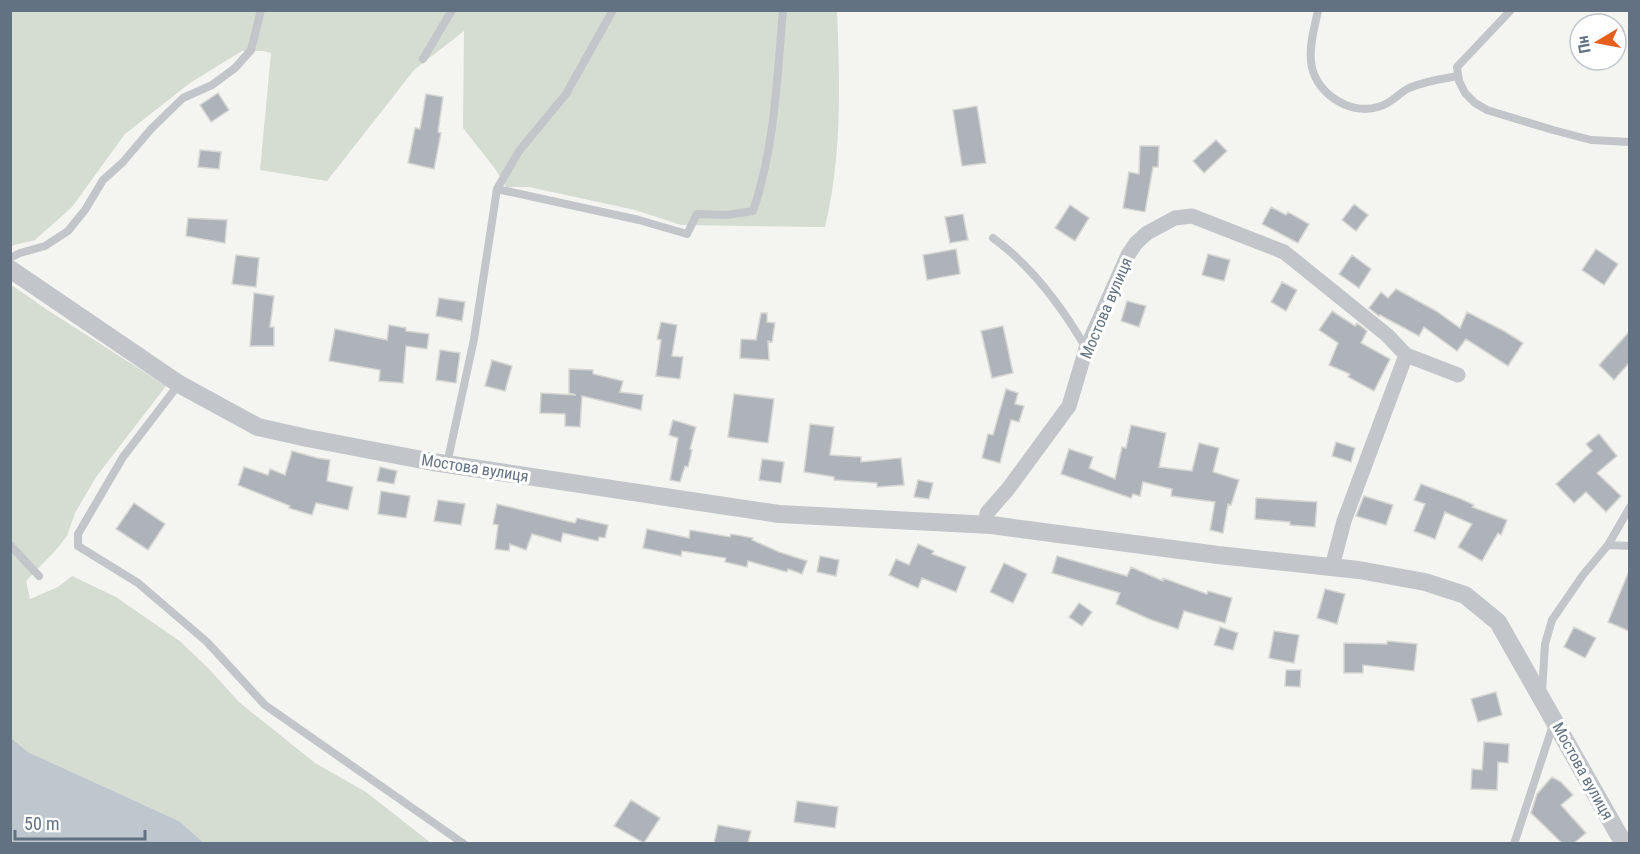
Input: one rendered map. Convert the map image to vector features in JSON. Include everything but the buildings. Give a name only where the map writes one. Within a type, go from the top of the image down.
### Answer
[{"type":"street","name":"Мостова вулиця","points":[[986,524],[987,513],[1008,489],[1069,406],[1086,350],[1128,255],[1147,233],[1175,218],[1192,216],[1284,252],[1387,335],[1406,355],[1458,375]]},
{"type":"street","name":"Мостова вулиця","points":[[10,269],[179,384],[258,427],[447,464],[779,514],[986,524],[1218,555],[1359,570],[1425,582],[1465,595],[1498,622],[1624,843]]},
{"type":"street","points":[[1332,567],[1344,521],[1406,355]]},
{"type":"lane","points":[[10,258],[45,246],[68,231],[85,210],[103,180],[123,162],[151,129],[183,98],[212,85],[236,68],[251,50],[261,10]]},
{"type":"lane","points":[[423,59],[452,10]]},
{"type":"lane","points":[[447,464],[474,339],[497,189],[519,151],[566,94],[613,10]]},
{"type":"lane","points":[[497,189],[639,220],[687,234],[697,214],[728,215],[753,211],[764,179],[783,10]]},
{"type":"lane","points":[[1318,10],[1311,47],[1311,63],[1316,78],[1338,102],[1356,108],[1375,108],[1393,102],[1407,89],[1432,80],[1458,76]]},
{"type":"lane","points":[[1511,10],[1457,67],[1465,93],[1474,104],[1487,110],[1591,140],[1629,142]]},
{"type":"lane","points":[[993,238],[1013,252],[1036,278],[1070,321],[1086,350]]},
{"type":"lane","points":[[179,384],[123,457],[78,534],[78,546],[138,583],[207,642],[264,705],[464,843]]},
{"type":"lane","points":[[1542,699],[1545,644],[1552,620],[1583,575],[1608,545],[1629,507]]},
{"type":"lane","points":[[10,545],[39,576]]},
{"type":"lane","points":[[1608,545],[1629,546]]},
{"type":"lane","points":[[1514,843],[1554,720]]},
{"type":"shaded area","points":[[10,11],[837,11],[839,92],[837,147],[831,201],[825,227],[681,225],[635,210],[529,187],[506,187],[496,170],[463,128],[464,31],[414,70],[327,181],[260,170],[271,53],[242,51],[190,83],[125,134],[72,207],[35,240],[11,246]]},
{"type":"shaded area","points":[[10,284],[166,386],[96,477],[75,513],[67,536],[26,581],[30,599],[58,587],[72,576],[116,597],[181,642],[239,702],[315,763],[366,792],[431,843],[204,843],[179,821],[28,752],[11,738]]},
{"type":"shaded area","points":[[11,738],[28,752],[179,821],[204,843],[11,843]]}]
